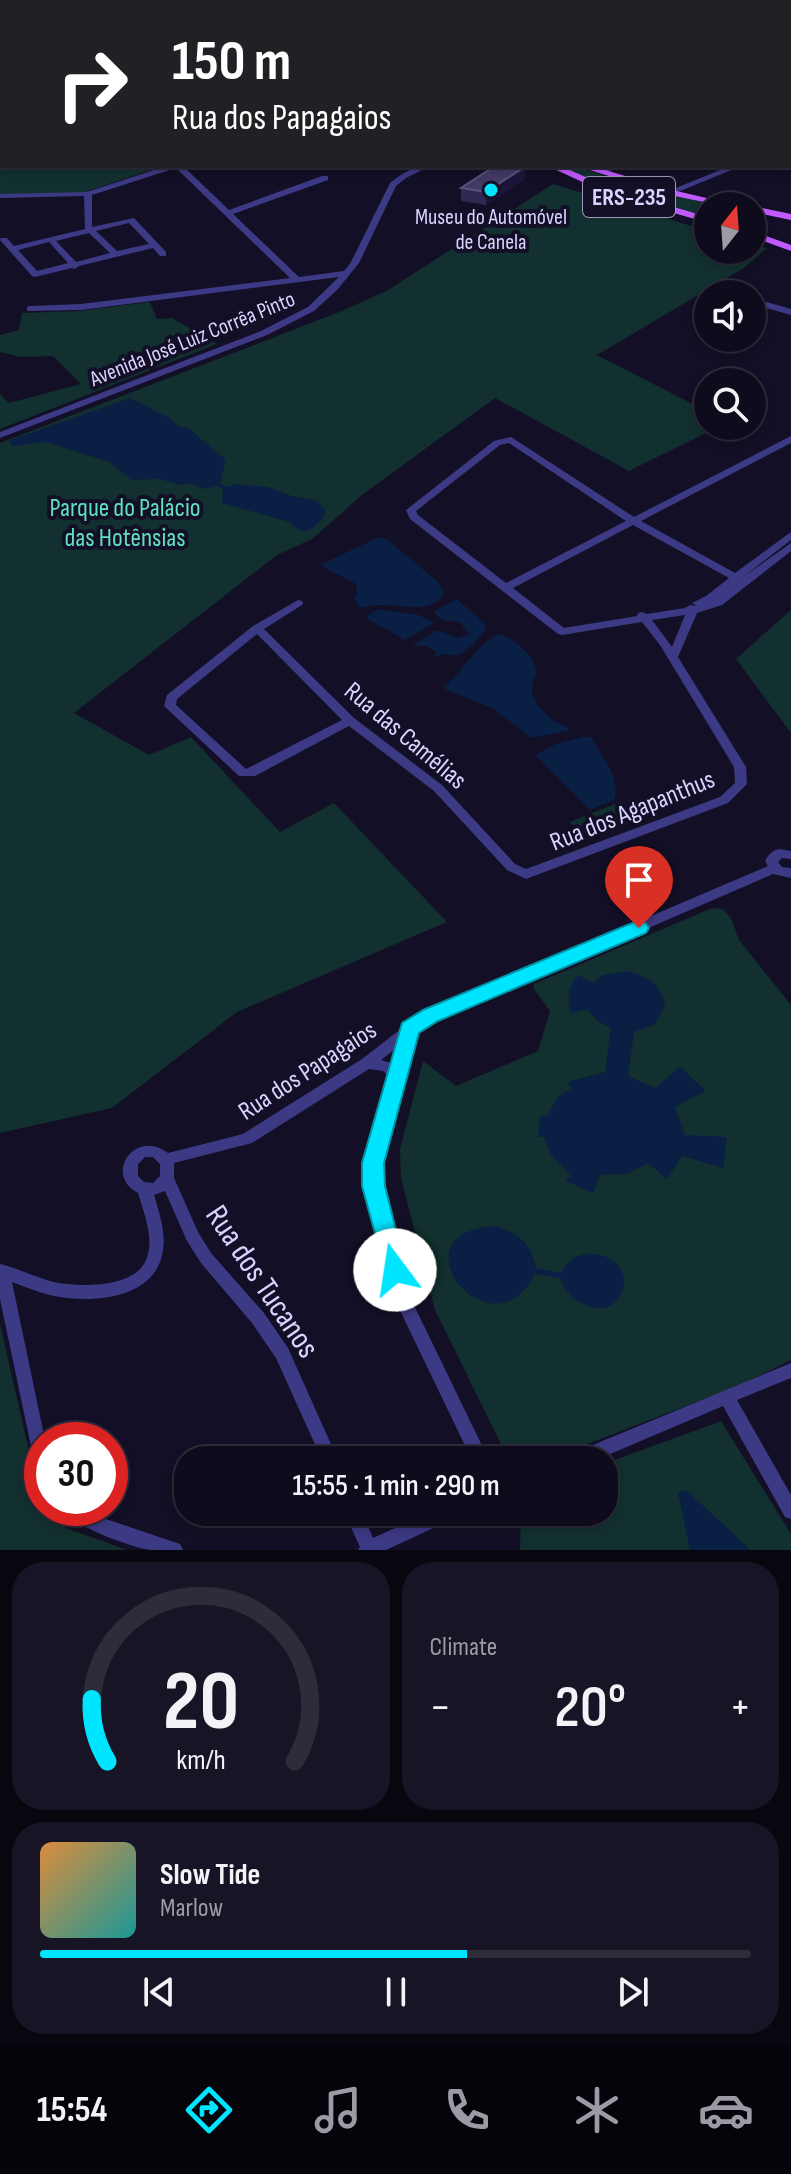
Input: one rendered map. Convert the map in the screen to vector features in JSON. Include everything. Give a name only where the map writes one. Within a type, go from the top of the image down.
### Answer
[{"type":"main road","name":"ERS-235","points":[[557,168],[596,186],[694,216]]},
{"type":"main road","name":"ERS-235","points":[[588,168],[694,197]]},
{"type":"main road","points":[[766,212],[791,218]]},
{"type":"main road","points":[[766,213],[776,216],[776,225],[766,236]]},
{"type":"main road","points":[[766,230],[791,218]]},
{"type":"main road","points":[[766,239],[791,246]]},
{"type":"street","points":[[0,196],[88,194],[171,168]]},
{"type":"street","points":[[179,168],[296,279]]},
{"type":"street","name":"Avenida José Luiz Corrêa Pinto","points":[[0,435],[297,318],[322,300],[348,273],[362,252],[393,185],[403,176],[421,168]]},
{"type":"street","points":[[601,172],[614,168]]},
{"type":"street","points":[[670,192],[732,168]]},
{"type":"street","points":[[229,213],[325,178]]},
{"type":"street","points":[[88,194],[90,230],[116,255]]},
{"type":"street","points":[[11,249],[131,220],[163,254]]},
{"type":"street","points":[[50,239],[75,266]]},
{"type":"street","points":[[4,240],[35,274],[154,245]]},
{"type":"street","points":[[30,309],[81,307],[348,273]]},
{"type":"street","points":[[766,305],[791,312]]},
{"type":"street","points":[[507,587],[791,439]]},
{"type":"street","points":[[740,579],[633,521],[508,440],[497,443],[411,512],[558,629],[718,603],[740,579],[791,535]]},
{"type":"street","points":[[740,579],[791,546]]},
{"type":"street","points":[[298,603],[257,628],[169,702],[243,773],[251,773],[350,721]]},
{"type":"street","points":[[673,657],[690,608]]},
{"type":"street","name":"Rua dos Agapanthus","points":[[526,874],[724,800],[739,788],[743,776],[740,767],[659,635],[642,616]]},
{"type":"street","name":"Rua das Camélias","points":[[257,628],[350,721],[438,788],[511,867],[526,874]]},
{"type":"street","name":"Rua dos Papagaios","points":[[1,1271],[63,1291],[105,1289],[139,1280],[151,1267],[156,1250],[144,1188],[130,1178],[132,1161],[149,1153],[167,1159],[247,1139],[367,1063],[430,1016],[774,868],[771,861],[775,855],[791,855]]},
{"type":"street","points":[[774,868],[791,873]]},
{"type":"street","points":[[409,1029],[398,1077],[377,1140],[374,1186],[402,1298],[474,1446]]},
{"type":"street","points":[[367,1063],[387,1066],[398,1077]]},
{"type":"street","points":[[144,1188],[157,1186],[167,1179],[171,1169],[167,1159]]},
{"type":"street","name":"Rua dos Tucanos","points":[[167,1179],[192,1236],[206,1258],[258,1318],[282,1353],[324,1446]]},
{"type":"street","points":[[1,1271],[33,1422]]},
{"type":"street","points":[[610,1446],[791,1370]]},
{"type":"street","points":[[726,1396],[791,1511]]},
{"type":"street","points":[[102,1526],[174,1550]]},
{"type":"street","points":[[359,1526],[368,1550],[419,1526]]},
{"type":"green space","points":[[0,168],[157,168],[65,196],[0,194]]},
{"type":"green space","points":[[564,168],[580,168],[694,200],[694,213],[651,201]]},
{"type":"green space","name":"Parque do Palácio das Hotênsias","points":[[553,184],[694,227],[694,264],[749,264],[724,280],[694,280],[694,298],[597,355],[694,405],[694,439],[629,471],[495,398],[362,495],[312,539],[277,555],[74,713],[149,755],[191,737],[280,832],[334,803],[447,922],[237,1012],[112,1108],[0,1133],[0,443],[342,311],[388,290]]},
{"type":"green space","points":[[150,302],[157,319],[172,318],[217,344],[0,429],[0,394],[9,403],[81,384],[53,356],[20,357],[0,352],[0,335],[19,330],[22,313],[78,311]]},
{"type":"green space","points":[[791,610],[791,733],[736,659]]},
{"type":"green space","points":[[622,801],[639,820],[586,841],[570,822]]},
{"type":"green space","points":[[712,908],[723,909],[731,918],[739,940],[791,1005],[791,1360],[743,1384],[582,1446],[502,1446],[435,1310],[401,1178],[400,1149],[423,1061],[456,1086],[538,1051],[550,1011],[534,989],[534,984]]},
{"type":"green space","points":[[0,1324],[24,1429],[24,1526],[64,1526],[127,1550],[0,1550]]},
{"type":"green space","points":[[721,1421],[791,1534],[791,1550],[520,1550],[521,1526],[618,1526],[618,1459]]},
{"type":"water","points":[[130,398],[171,419],[178,426],[188,428],[226,460],[220,484],[227,487],[236,484],[268,487],[315,500],[325,509],[324,517],[312,529],[302,532],[289,522],[222,503],[223,489],[217,486],[204,489],[190,483],[180,485],[160,479],[132,480],[109,462],[46,442],[13,446],[8,441]]},
{"type":"water","points":[[379,537],[388,540],[436,580],[444,592],[439,599],[432,604],[415,607],[359,607],[354,598],[357,594],[356,584],[320,565]]},
{"type":"water","points":[[457,599],[485,624],[486,629],[473,645],[457,656],[443,654],[431,658],[437,653],[427,646],[412,646],[436,630],[458,638],[469,634],[460,622],[443,620],[435,614],[435,611]]},
{"type":"water","points":[[378,609],[419,615],[434,623],[405,640],[368,619],[367,616]]},
{"type":"water","points":[[498,634],[517,643],[532,659],[536,672],[532,686],[534,698],[542,710],[571,730],[531,738],[492,708],[443,688],[484,644]]},
{"type":"water","points":[[591,737],[609,767],[616,792],[614,800],[590,810],[535,755],[556,744]]},
{"type":"water","points":[[627,971],[642,976],[658,987],[665,1007],[654,1025],[634,1032],[628,1076],[655,1088],[680,1067],[706,1091],[675,1107],[685,1135],[727,1137],[723,1168],[682,1156],[667,1179],[648,1163],[627,1174],[600,1175],[593,1193],[566,1181],[570,1175],[551,1155],[544,1137],[538,1137],[540,1115],[547,1116],[557,1098],[572,1088],[567,1082],[605,1072],[611,1028],[599,1022],[587,1009],[571,1013],[568,997],[572,983],[579,975],[593,983],[603,975]]},
{"type":"water","points":[[495,1226],[523,1240],[536,1268],[561,1273],[568,1262],[590,1254],[611,1260],[624,1276],[618,1299],[610,1306],[591,1307],[572,1296],[560,1278],[535,1274],[516,1297],[495,1304],[475,1298],[459,1284],[449,1266],[450,1248],[464,1233]]},
{"type":"water","points":[[686,1490],[751,1550],[690,1550],[678,1493]]},
{"type":"building","points":[[492,168],[523,168],[486,192],[461,188]]},
{"type":"place","name":"Museu do Automóvel de Canela","points":[[491,190]]},
{"type":"route","points":[[395,1270],[374,1186],[373,1163],[409,1029],[430,1016],[639,928]]}]
